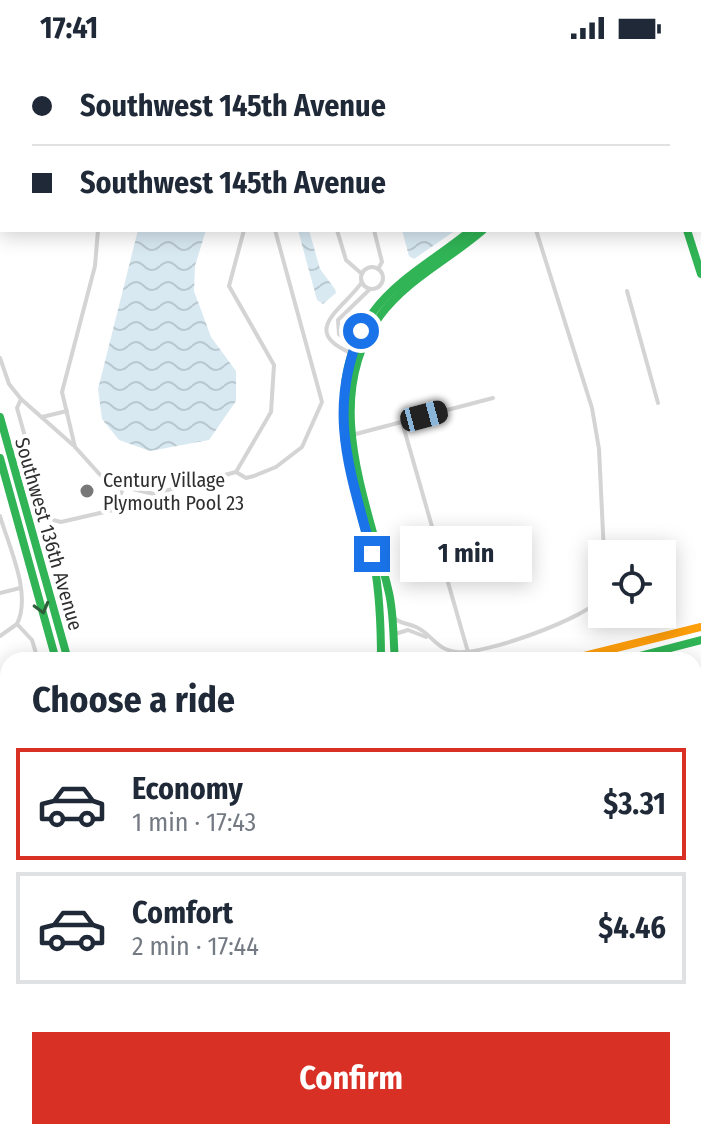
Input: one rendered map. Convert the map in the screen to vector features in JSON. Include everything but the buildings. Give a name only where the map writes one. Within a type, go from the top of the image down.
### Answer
[{"type":"main road","points":[[381,652],[375,567],[344,445],[341,410],[357,351],[384,299],[468,232]]},
{"type":"main road","points":[[394,652],[392,618],[351,435],[349,406],[357,351],[390,305],[481,232]]},
{"type":"main road","points":[[688,232],[701,274]]},
{"type":"main road","name":"Southwest 136th Avenue","points":[[0,417],[66,652]]},
{"type":"main road","name":"Southwest 136th Avenue","points":[[0,458],[54,652]]},
{"type":"main road","points":[[381,629],[392,618]]},
{"type":"main road","points":[[600,652],[701,627]]},
{"type":"main road","points":[[655,652],[701,640]]},
{"type":"street","points":[[75,447],[62,386],[95,266],[98,232]]},
{"type":"street","points":[[0,358],[9,384],[21,399],[75,447],[103,478],[154,494],[236,472],[271,412],[274,368],[229,286],[243,232]]},
{"type":"street","points":[[236,472],[246,478],[254,476],[276,467],[302,447],[322,402],[276,232]]},
{"type":"street","points":[[338,232],[346,260],[362,274]]},
{"type":"street","points":[[357,351],[342,338],[338,320],[370,289],[381,284],[378,269],[382,262],[374,232]]},
{"type":"street","points":[[537,232],[592,408],[599,451],[603,540]]},
{"type":"street","points":[[357,351],[332,341],[328,323],[334,310],[362,282],[362,274],[367,267],[378,269]]},
{"type":"street","points":[[362,282],[370,289]]},
{"type":"street","points":[[627,291],[658,403]]},
{"type":"street","points":[[344,445],[351,435],[493,398]]},
{"type":"street","points":[[21,399],[17,408],[46,512],[53,520],[61,522],[116,508],[124,487]]},
{"type":"street","points":[[42,417],[67,411]]},
{"type":"street","points":[[402,422],[468,652]]},
{"type":"street","points":[[0,516],[23,605],[17,624],[0,636]]},
{"type":"street","points":[[0,593],[20,588]]},
{"type":"street","points":[[393,635],[408,630],[448,651],[468,652],[588,610]]},
{"type":"street","points":[[392,618],[421,630],[426,637]]},
{"type":"street","points":[[17,624],[32,640],[36,652]]},
{"type":"street","points":[[0,955],[0,968]]},
{"type":"water","points":[[137,232],[205,232],[195,266],[194,291],[211,337],[236,371],[236,401],[209,440],[150,451],[119,440],[102,419],[98,389]]},
{"type":"water","points":[[299,232],[310,232],[320,269],[335,289],[336,293],[323,304],[317,300]]},
{"type":"water","points":[[403,232],[453,232],[414,259],[409,256]]},
{"type":"traffic: fast","points":[[381,652],[376,575],[346,435],[344,404],[347,372],[356,342],[383,300],[468,232]]},
{"type":"traffic: fast","points":[[395,652],[389,593],[354,453],[351,417],[353,382],[362,348],[391,303],[402,291],[481,232]]},
{"type":"traffic: fast","points":[[688,232],[701,274]]},
{"type":"traffic: fast","points":[[0,417],[66,652]]},
{"type":"traffic: fast","points":[[0,458],[54,652]]},
{"type":"traffic: fast","points":[[655,652],[701,640]]},
{"type":"traffic: slow","points":[[600,652],[701,627]]},
{"type":"place","name":"Century Village Plymouth Pool 23","points":[[87,491]]},
{"type":"route","points":[[361,331],[351,354],[344,386],[341,431],[372,554]]}]
